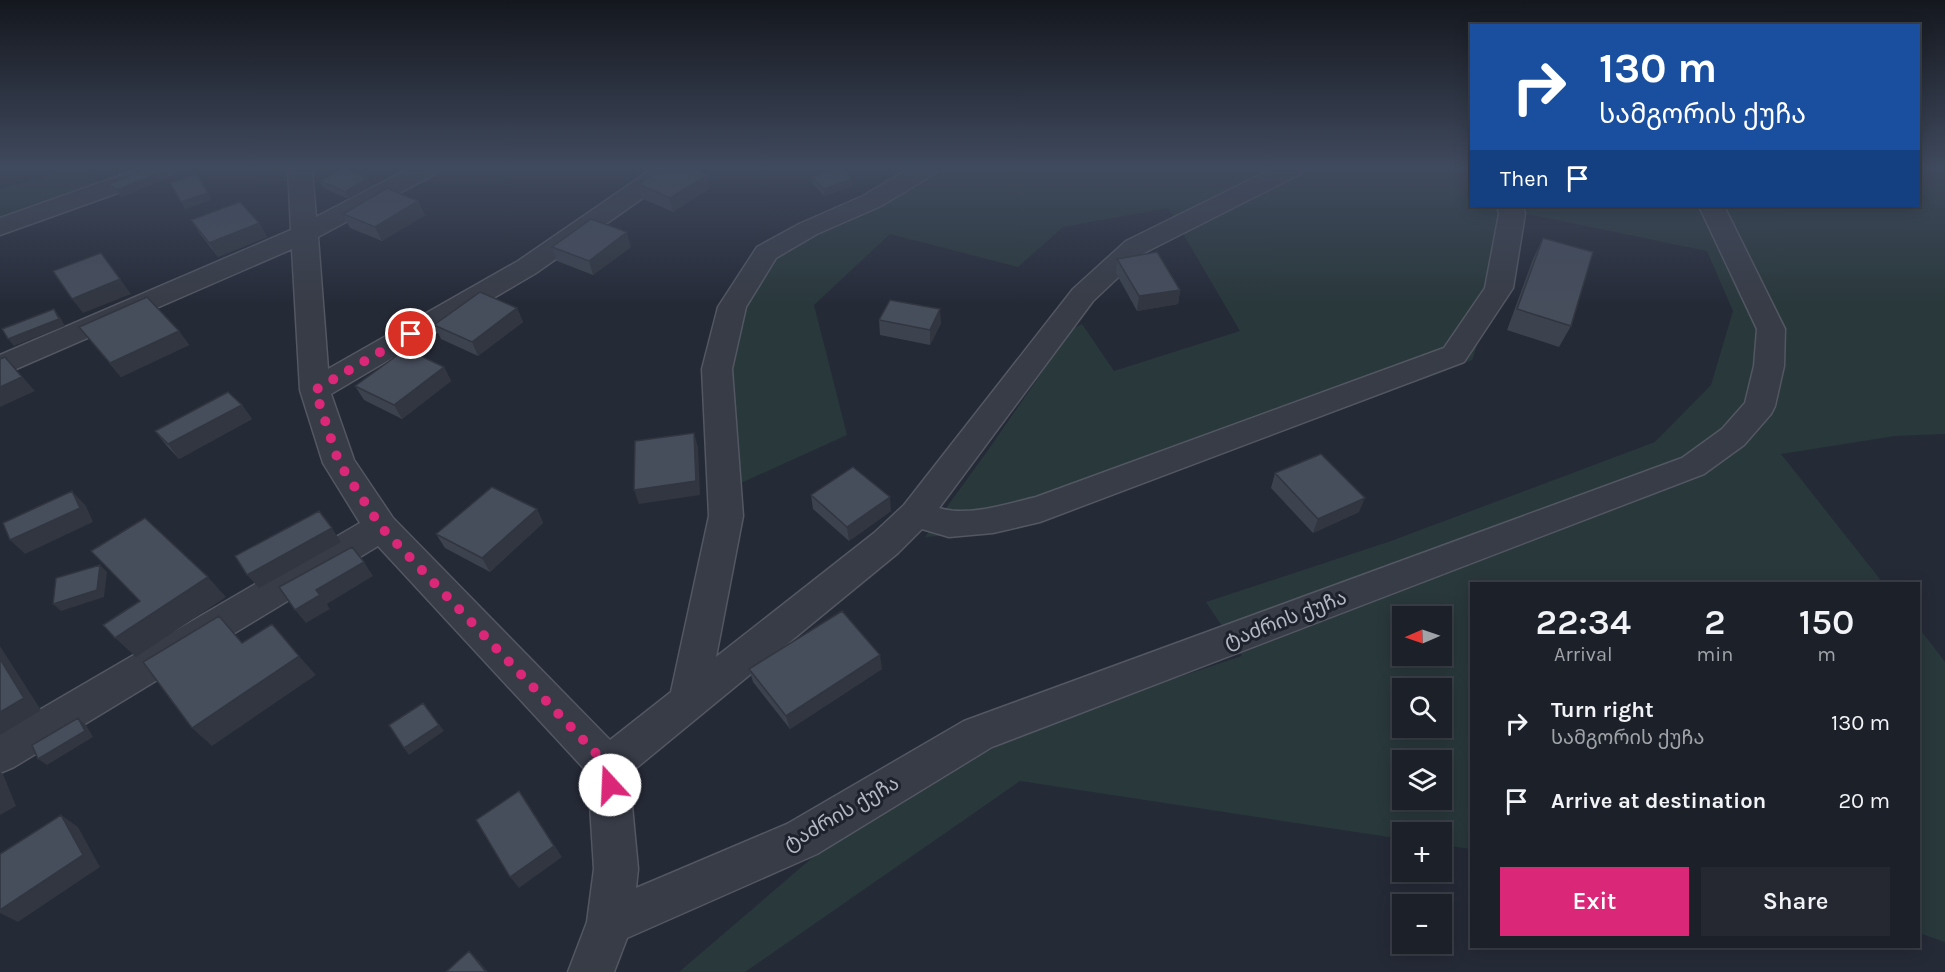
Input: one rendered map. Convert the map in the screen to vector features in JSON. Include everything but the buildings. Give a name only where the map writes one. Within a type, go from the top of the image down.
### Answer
[{"type":"street","points":[[0,228],[37,214]]},
{"type":"street","points":[[304,214],[315,390],[339,463],[381,527],[608,766],[616,869],[610,922],[591,972]]},
{"type":"street","points":[[0,366],[306,233],[341,214]]},
{"type":"street","points":[[315,390],[526,267],[602,214]]},
{"type":"street","points":[[688,702],[726,516],[717,369],[732,307],[766,253],[808,229],[841,214]]},
{"type":"street","points":[[608,766],[886,543],[916,514],[1083,295],[1135,247],[1200,214]]},
{"type":"street","points":[[916,514],[949,524],[993,520],[1040,508],[1455,355],[1499,288],[1512,214]]},
{"type":"street","name":"ტაძრის ქუჩა","points":[[610,922],[802,839],[978,734],[1693,466],[1733,437],[1760,406],[1769,366],[1771,329],[1715,214]]},
{"type":"street","points":[[0,754],[381,527]]},
{"type":"shaded area","points":[[0,214],[16,214],[0,220]]},
{"type":"shaded area","points":[[850,214],[1133,214],[1063,227],[1018,267],[890,234],[814,305],[847,435],[741,483],[731,370],[744,313],[760,275],[787,248]]},
{"type":"shaded area","points":[[1172,214],[1523,214],[1511,293],[1479,339],[1472,360],[1028,524],[965,534],[925,537],[1072,329],[1082,324],[1114,371],[1240,331]]},
{"type":"shaded area","points":[[1530,214],[1945,214],[1945,434],[1895,436],[1781,454],[1882,582],[1470,582],[1470,849],[1452,846],[1452,822],[1392,822],[1392,837],[1020,781],[745,972],[679,972],[812,858],[985,753],[1038,724],[1242,656],[1206,602],[1391,541],[1655,442],[1711,385],[1733,311],[1707,251]]},
{"type":"shaded area","points":[[1920,629],[1945,662],[1945,942],[1920,933]]},
{"type":"route","points":[[411,334],[315,390],[339,463],[381,527],[608,766],[610,785]]}]
